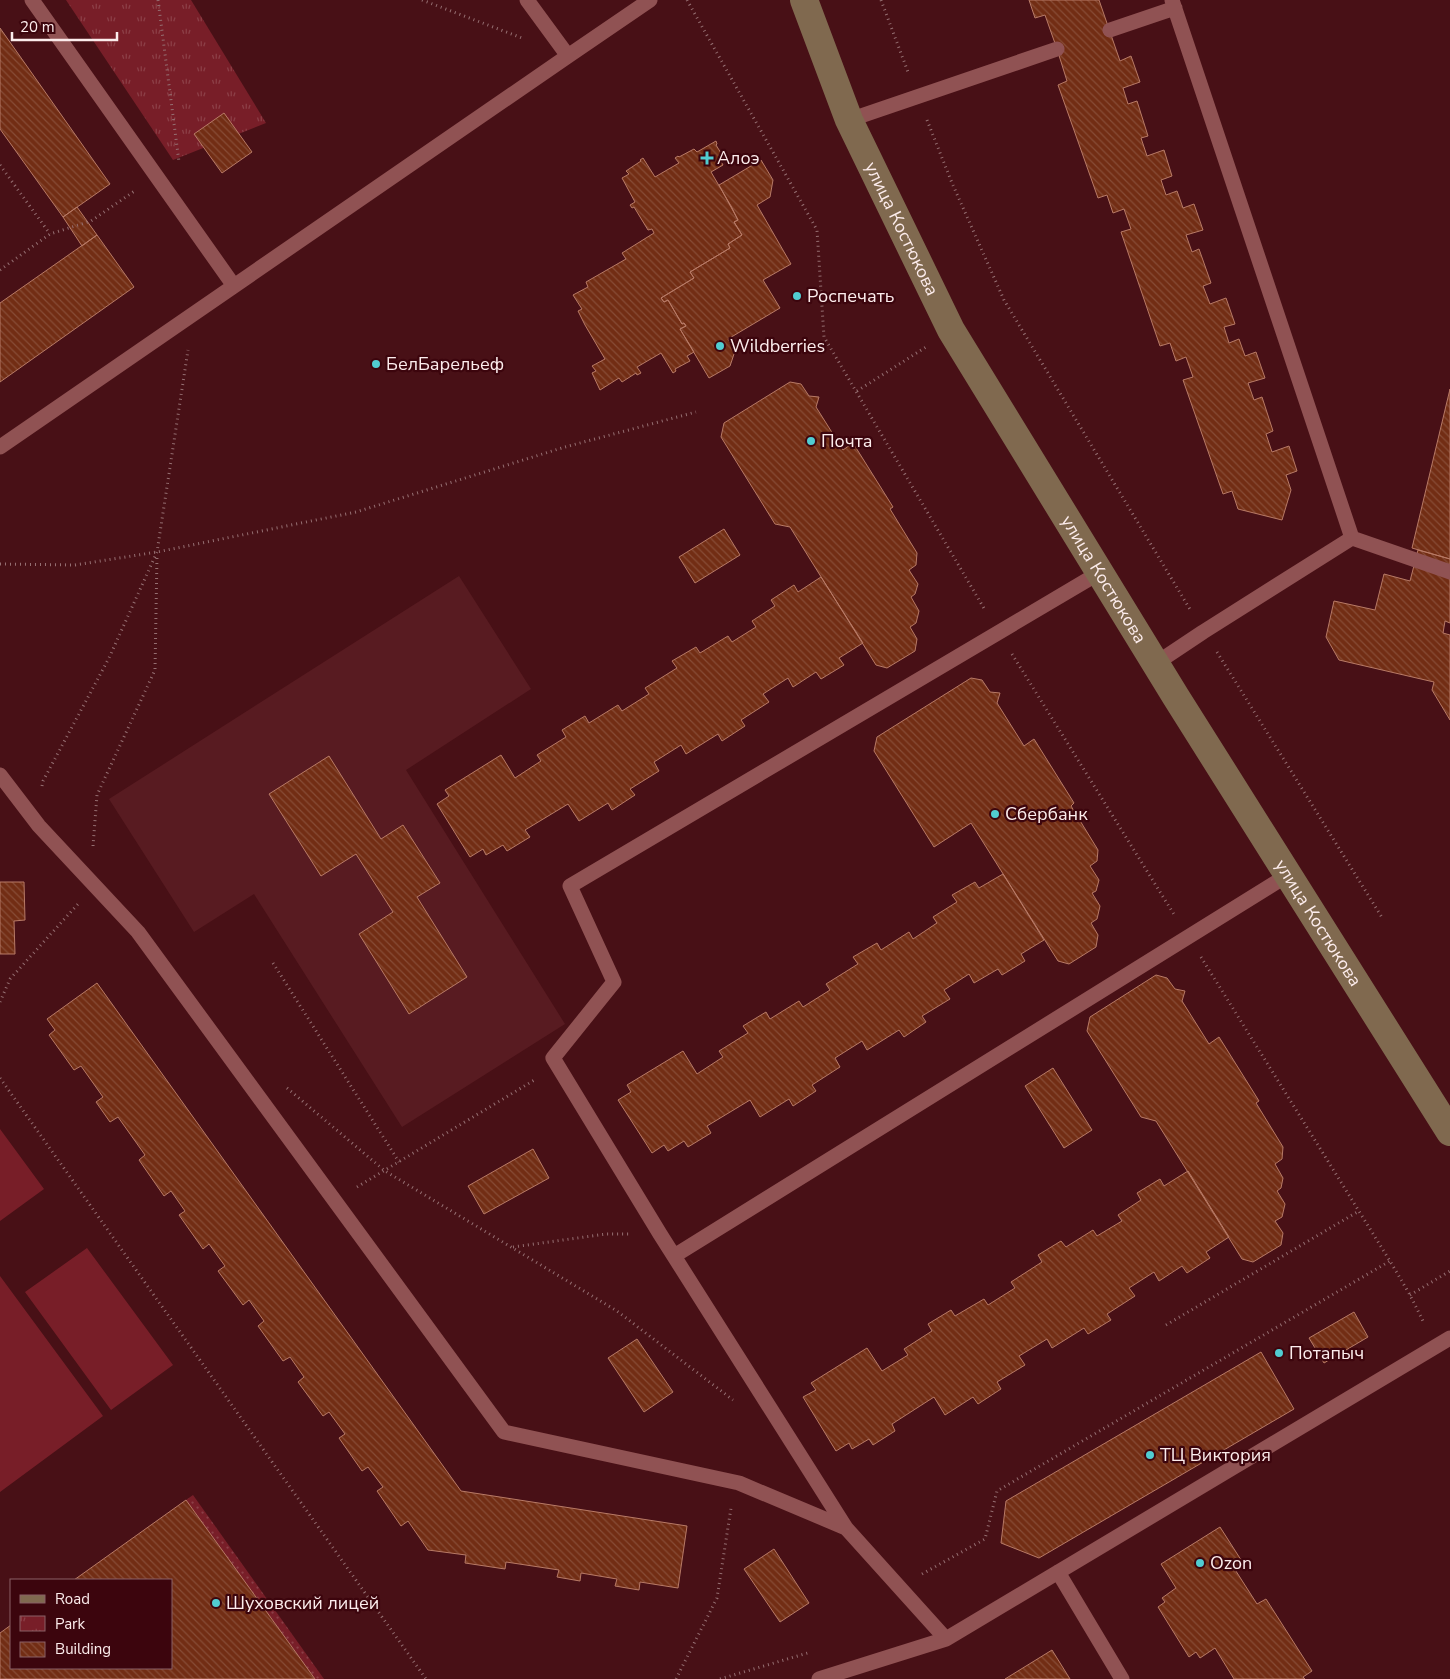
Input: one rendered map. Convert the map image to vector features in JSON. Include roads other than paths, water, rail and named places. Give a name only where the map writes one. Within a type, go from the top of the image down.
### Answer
[{"type":"main road","name":"улица Костюкова","points":[[804,0],[850,120],[950,330],[1099,573],[1450,1132]]},
{"type":"lane","points":[[32,0],[234,286]]},
{"type":"lane","points":[[527,0],[568,56]]},
{"type":"lane","points":[[0,447],[650,0]]},
{"type":"lane","points":[[1110,30],[1173,4],[1352,538]]},
{"type":"lane","points":[[850,120],[1057,49]]},
{"type":"lane","points":[[1352,538],[1450,572]]},
{"type":"lane","points":[[1156,664],[1352,538]]},
{"type":"lane","points":[[946,1639],[898,1588],[846,1528],[660,1234],[553,1058],[614,982],[570,886],[1099,573]]},
{"type":"lane","points":[[0,775],[39,826],[138,932],[504,1432],[739,1483],[846,1528]]},
{"type":"lane","points":[[674,1256],[1288,875]]},
{"type":"lane","points":[[819,1679],[946,1639],[1450,1338]]},
{"type":"lane","points":[[1058,1572],[1122,1679]]},
{"type":"place","name":"Алоэ","points":[[707,158]]},
{"type":"place","name":"Роспечать","points":[[797,296]]},
{"type":"place","name":"Wildberries","points":[[720,346]]},
{"type":"place","name":"БелБарельеф","points":[[376,364]]},
{"type":"place","name":"Почта","points":[[811,441]]},
{"type":"place","name":"Сбербанк","points":[[995,814]]},
{"type":"place","name":"Потапыч","points":[[1279,1353]]},
{"type":"place","name":"ТЦ Виктория","points":[[1150,1455]]},
{"type":"place","name":"Ozon","points":[[1200,1563]]},
{"type":"place","name":"Шуховский лицей","points":[[216,1603]]}]
